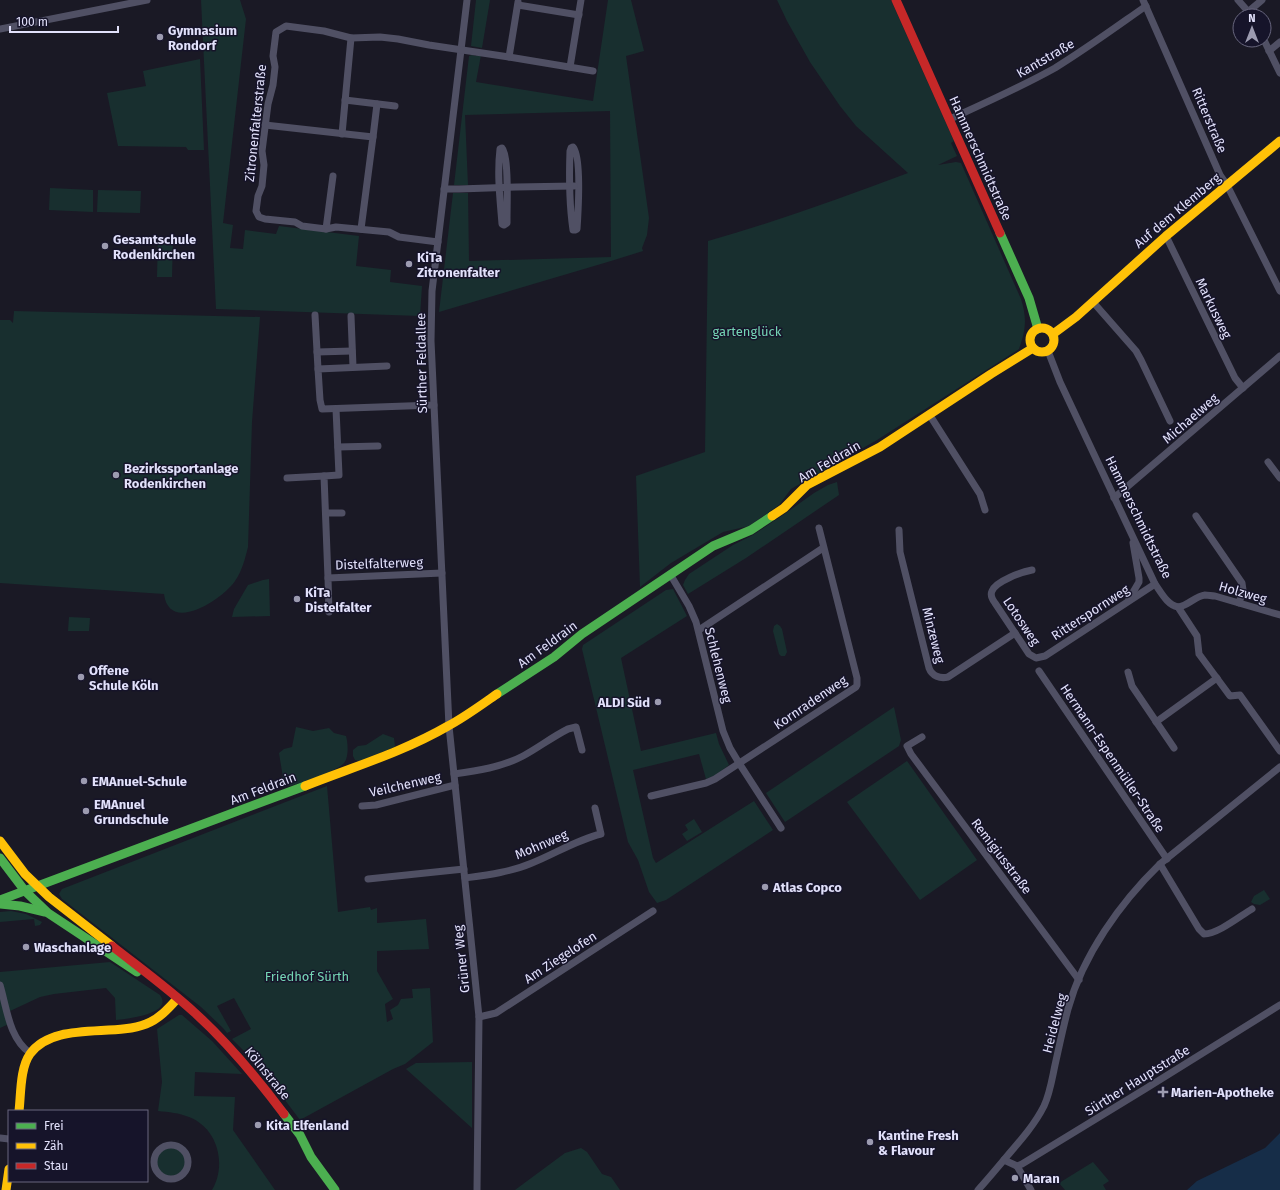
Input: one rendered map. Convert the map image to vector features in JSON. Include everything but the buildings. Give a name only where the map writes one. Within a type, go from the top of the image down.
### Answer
[{"type":"street","points":[[0,29],[147,0]]},
{"type":"street","name":"Sürther Feldallee","points":[[449,726],[431,349],[431,317],[432,291],[467,0]]},
{"type":"street","points":[[570,67],[581,0]]},
{"type":"street","name":"Hammerschmidtstraße","points":[[896,0],[1028,298],[1038,329]]},
{"type":"street","points":[[1238,0],[1245,8]]},
{"type":"street","points":[[1255,8],[1262,0]]},
{"type":"street","points":[[509,57],[518,2],[579,15]]},
{"type":"street","name":"Kantstraße","points":[[950,119],[1016,89],[1056,67],[1081,51],[1145,3]]},
{"type":"street","name":"Ritterstraße","points":[[1145,3],[1220,175],[1227,185],[1280,291]]},
{"type":"street","name":"Zitronenfalterstraße","points":[[438,242],[399,237],[389,232],[336,227],[326,229],[302,226],[295,222],[265,219],[256,211],[258,196],[262,186],[264,165],[262,151],[268,104],[273,85],[275,67],[273,56],[276,32],[286,26],[324,31],[351,38],[380,37],[398,39],[429,46],[461,49],[593,71]]},
{"type":"street","points":[[342,134],[351,38]]},
{"type":"street","points":[[1269,52],[1280,42]]},
{"type":"street","points":[[1267,48],[1280,73]]},
{"type":"street","points":[[345,100],[395,106]]},
{"type":"street","points":[[361,229],[377,104]]},
{"type":"street","points":[[265,125],[373,138]]},
{"type":"street","name":"Auf dem Klemberg","points":[[1053,334],[1066,325],[1166,236],[1280,141]]},
{"type":"street","points":[[573,147],[576,154],[578,186],[577,229],[574,230],[569,186],[570,151],[573,147]]},
{"type":"street","points":[[502,148],[505,155],[507,187],[507,223],[504,226],[502,224],[499,188],[499,155],[500,149],[502,148]]},
{"type":"street","points":[[326,229],[333,176]]},
{"type":"street","points":[[444,189],[578,186]]},
{"type":"street","name":"Markusweg","points":[[1166,236],[1235,378],[1243,388]]},
{"type":"street","points":[[1093,302],[1136,351],[1170,421]]},
{"type":"street","points":[[315,315],[320,400],[322,409],[434,405]]},
{"type":"street","points":[[351,316],[353,367]]},
{"type":"street","points":[[1038,329],[1047,329],[1053,334],[1053,345],[1048,351],[1039,352],[1033,348],[1030,343],[1030,336],[1038,329]]},
{"type":"street","name":"Am Feldrain","points":[[0,900],[245,809],[401,748],[449,726],[554,657],[582,634],[713,546],[751,530],[784,508],[807,485],[880,447],[1033,348]]},
{"type":"street","points":[[317,352],[352,351]]},
{"type":"street","name":"Hammerschmidtstraße","points":[[1048,351],[1060,382],[1155,584],[1169,603],[1178,607],[1197,636],[1199,654],[1230,696],[1240,695],[1280,751]]},
{"type":"street","name":"Michaelweg","points":[[1114,498],[1280,356]]},
{"type":"street","points":[[318,369],[386,366]]},
{"type":"street","points":[[286,478],[339,475],[336,409]]},
{"type":"street","points":[[929,414],[980,494],[985,510]]},
{"type":"street","points":[[338,447],[378,446]]},
{"type":"street","points":[[1268,462],[1280,478]]},
{"type":"street","points":[[324,476],[328,578]]},
{"type":"street","points":[[326,513],[342,512]]},
{"type":"street","points":[[1196,516],[1242,583],[1239,603]]},
{"type":"street","name":"Kornradenweg","points":[[739,763],[852,690],[857,685],[857,678],[819,528]]},
{"type":"street","name":"Minzeweg","points":[[900,530],[900,552],[929,668],[933,675],[940,678],[948,676],[1015,634]]},
{"type":"street","points":[[1127,602],[1139,582],[1132,537]]},
{"type":"street","points":[[699,630],[823,548]]},
{"type":"street","name":"Lotosweg","points":[[1032,570],[1022,572],[1011,577],[994,588],[991,592],[995,603],[1015,634],[1029,654],[1036,658]]},
{"type":"street","name":"Distelfalterweg","points":[[330,612],[328,578],[442,573]]},
{"type":"street","name":"Schlehenweg","points":[[670,574],[689,606],[699,630],[723,731],[730,748],[781,828]]},
{"type":"street","name":"Ritterspornweg","points":[[1036,658],[1045,656],[1155,584]]},
{"type":"street","name":"Holzweg","points":[[1178,607],[1206,595],[1215,596],[1280,615]]},
{"type":"street","name":"Hermann-Espenmüller-Straße","points":[[1040,671],[1167,859]]},
{"type":"street","points":[[1128,672],[1132,686],[1174,748]]},
{"type":"street","points":[[1156,722],[1217,678]]},
{"type":"street","name":"Grüner Weg","points":[[449,726],[479,1017],[477,1190]]},
{"type":"street","points":[[454,774],[490,768],[513,760],[568,729],[576,727],[582,750]]},
{"type":"street","name":"Remigiusstraße","points":[[922,737],[907,746],[1079,980]]},
{"type":"street","points":[[651,796],[711,781],[739,763]]},
{"type":"street","name":"Heidelweg","points":[[978,1190],[1033,1124],[1044,1105],[1050,1089],[1069,1007],[1079,980],[1095,948],[1115,916],[1133,893],[1160,864],[1280,767]]},
{"type":"street","name":"Veilchenweg","points":[[362,806],[376,805],[455,785]]},
{"type":"street","name":"Mohnweg","points":[[465,878],[486,875],[523,866],[575,843],[601,834],[595,808]]},
{"type":"street","name":"Kölnstraße","points":[[0,841],[25,874],[60,907],[137,965],[177,998],[195,1013],[228,1046],[262,1084],[300,1135],[311,1157],[335,1190]]},
{"type":"street","name":"Kölnstraße","points":[[0,858],[25,891],[48,913],[145,978],[163,987]]},
{"type":"street","points":[[1160,864],[1199,929],[1204,934],[1209,934],[1216,931],[1252,909]]},
{"type":"street","points":[[368,879],[464,869]]},
{"type":"street","points":[[0,904],[20,906],[48,913]]},
{"type":"street","name":"Am Ziegelofen","points":[[479,1017],[496,1014],[653,911]]},
{"type":"street","points":[[0,985],[12,1031],[23,1048],[30,1053]]},
{"type":"street","points":[[19,1110],[24,1072],[30,1053],[42,1043],[55,1036],[123,1029],[145,1024],[163,1014],[177,998]]},
{"type":"street","name":"Sürther Hauptstraße","points":[[1017,1166],[1280,1005]]},
{"type":"street","points":[[172,1146],[184,1152],[188,1164],[182,1175],[178,1178],[170,1179],[159,1174],[151,1161],[164,1147],[172,1146]]},
{"type":"street","points":[[1004,1160],[1017,1166],[1031,1190]]},
{"type":"street","points":[[6,1190],[8,1176]]},
{"type":"green space","points":[[201,0],[240,0],[246,19],[223,223],[233,225],[230,248],[243,249],[245,230],[276,234],[279,226],[359,236],[356,266],[391,270],[390,282],[422,286],[420,316],[216,309]]},
{"type":"green space","points":[[476,0],[490,0],[482,48],[471,46]]},
{"type":"green space","points":[[608,0],[631,0],[644,51],[626,56],[649,218],[647,235],[642,248],[643,251],[439,312],[453,193],[468,193],[469,261],[611,257],[610,111],[465,115],[468,185],[454,185],[469,56],[476,56],[477,54],[481,55],[476,82],[593,101]]},
{"type":"green space","name":"gartenglück","points":[[777,0],[891,0],[954,141],[951,143],[957,156],[938,165],[956,162],[961,163],[1021,299],[1025,318],[1023,336],[1019,349],[877,440],[791,489],[779,505],[749,526],[723,532],[671,563],[640,587],[636,476],[705,452],[708,241],[758,226],[858,192],[908,173],[856,126],[840,106],[810,62]]},
{"type":"green space","points":[[200,59],[204,150],[188,150],[186,147],[118,146],[107,93],[146,86],[143,71]]},
{"type":"green space","points":[[50,188],[93,190],[93,212],[49,210]]},
{"type":"green space","points":[[98,190],[141,191],[140,213],[97,212]]},
{"type":"green space","points":[[158,237],[173,237],[172,277],[157,277]]},
{"type":"green space","name":"Bezirkssportanlage Rodenkirchen","points":[[14,311],[260,317],[252,422],[248,547],[243,565],[235,581],[219,597],[196,610],[175,612],[168,606],[164,594],[0,583],[0,320],[10,320],[13,323]]},
{"type":"green space","points":[[837,482],[839,495],[746,558],[688,594],[683,585],[689,574],[733,545],[753,535],[814,493]]},
{"type":"green space","points":[[269,579],[270,616],[232,617],[234,609],[248,585]]},
{"type":"green space","points":[[673,589],[687,616],[621,658],[641,751],[716,733],[719,744],[729,765],[716,775],[706,779],[699,754],[633,770],[653,858],[656,863],[754,801],[773,830],[666,900],[657,903],[649,892],[638,860],[628,842],[582,649],[583,645],[666,590]]},
{"type":"green space","points":[[69,617],[90,618],[89,631],[68,631]]},
{"type":"green space","points":[[777,624],[782,629],[787,652],[785,656],[781,656],[779,654],[773,631],[774,626]]},
{"type":"green space","points":[[894,707],[901,740],[899,746],[785,822],[766,793]]},
{"type":"green space","points":[[296,727],[313,731],[329,728],[334,733],[346,736],[348,746],[346,760],[344,763],[327,773],[290,786],[284,784],[279,753],[284,749],[292,747]]},
{"type":"green space","points":[[383,734],[394,738],[395,747],[359,761],[355,760],[353,750],[358,746],[366,745]]},
{"type":"green space","points":[[907,761],[977,860],[920,900],[847,802]]},
{"type":"green space","name":"Friedhof Sürth","points":[[327,786],[338,912],[370,907],[371,910],[377,908],[377,923],[426,919],[429,949],[377,951],[377,971],[393,999],[385,1004],[387,1022],[393,1019],[390,1010],[398,1005],[401,999],[413,998],[412,989],[430,988],[433,1042],[405,1064],[393,1069],[300,1120],[260,1067],[232,1039],[251,1029],[234,998],[217,1006],[231,1031],[227,1033],[201,1007],[62,899],[59,894],[62,889]]},
{"type":"green space","points":[[694,819],[702,832],[687,841],[682,834],[688,830],[685,825]]},
{"type":"green space","points":[[1264,890],[1270,899],[1260,905],[1251,902],[1254,896]]},
{"type":"green space","points":[[11,911],[26,914],[42,922],[40,925],[35,926],[34,919],[0,922],[0,912]]},
{"type":"green space","points":[[110,962],[160,995],[163,1001],[160,1007],[155,1011],[138,1017],[116,1020],[115,998],[106,988],[54,994],[40,997],[10,1011],[9,1024],[0,1028],[0,972]]},
{"type":"green space","points":[[179,1015],[182,1015],[212,1041],[242,1074],[195,1072],[194,1096],[235,1097],[233,1130],[275,1190],[212,1190],[217,1180],[219,1170],[217,1148],[213,1138],[199,1122],[189,1117],[170,1112],[158,1111],[162,1082],[157,1029]]},
{"type":"green space","points":[[472,1062],[472,1128],[406,1069],[416,1063]]},
{"type":"green space","points":[[171,1148],[181,1152],[185,1162],[181,1172],[171,1176],[161,1172],[157,1162],[161,1152]]},
{"type":"green space","points":[[581,1148],[587,1152],[602,1174],[611,1177],[620,1190],[515,1190],[565,1153]]},
{"type":"green space","points":[[1093,1162],[1109,1181],[1103,1185],[1106,1190],[1065,1190],[1059,1183]]},
{"type":"water","points":[[1280,1133],[1280,1190],[1187,1190],[1197,1181],[1265,1148]]},
{"type":"traffic: fast","points":[[1000,233],[1029,298],[1038,329]]},
{"type":"traffic: fast","points":[[497,694],[554,657],[582,634],[713,546],[751,530],[772,516]]},
{"type":"traffic: fast","points":[[0,900],[305,786]]},
{"type":"traffic: fast","points":[[0,858],[25,891],[48,913],[137,972]]},
{"type":"traffic: fast","points":[[0,904],[20,906],[45,912]]},
{"type":"traffic: fast","points":[[284,1114],[300,1135],[311,1157],[335,1190]]},
{"type":"traffic: slow","points":[[1053,334],[1076,317],[1166,236],[1280,141]]},
{"type":"traffic: slow","points":[[1042,328],[1051,331],[1054,340],[1051,349],[1042,352],[1033,349],[1030,340],[1033,331],[1042,328]]},
{"type":"traffic: slow","points":[[772,516],[784,508],[807,485],[880,447],[1033,348]]},
{"type":"traffic: slow","points":[[305,786],[378,759],[413,744],[473,711],[497,694]]},
{"type":"traffic: slow","points":[[0,841],[25,874],[49,897],[112,946]]},
{"type":"traffic: slow","points":[[19,1110],[24,1066],[30,1054],[40,1044],[53,1037],[68,1033],[117,1030],[146,1024],[159,1017],[177,999]]},
{"type":"traffic: slow","points":[[6,1190],[8,1176]]},
{"type":"traffic: jam","points":[[896,0],[1000,233]]},
{"type":"traffic: jam","points":[[112,946],[175,996],[207,1024],[242,1061],[284,1114]]},
{"type":"place","name":"Gymnasium Rondorf","points":[[160,37]]},
{"type":"place","name":"Gesamtschule Rodenkirchen","points":[[105,246]]},
{"type":"place","name":"KiTa Zitronenfalter","points":[[409,264]]},
{"type":"place","name":"Bezirkssportanlage Rodenkirchen","points":[[116,475]]},
{"type":"place","name":"KiTa Distelfalter","points":[[297,599]]},
{"type":"place","name":"Offene Schule Köln","points":[[81,677]]},
{"type":"place","name":"ALDI Süd","points":[[658,702]]},
{"type":"place","name":"EMAnuel-Schule","points":[[84,781]]},
{"type":"place","name":"EMAnuel Grundschule","points":[[86,811]]},
{"type":"place","name":"Atlas Copco","points":[[765,887]]},
{"type":"place","name":"Waschanlage","points":[[26,947]]},
{"type":"place","name":"Marien-Apotheke","points":[[1163,1092]]},
{"type":"place","name":"Kita Elfenland","points":[[258,1125]]},
{"type":"place","name":"Kantine Fresh & Flavour","points":[[870,1142]]},
{"type":"place","name":"Maran","points":[[1015,1178]]}]
